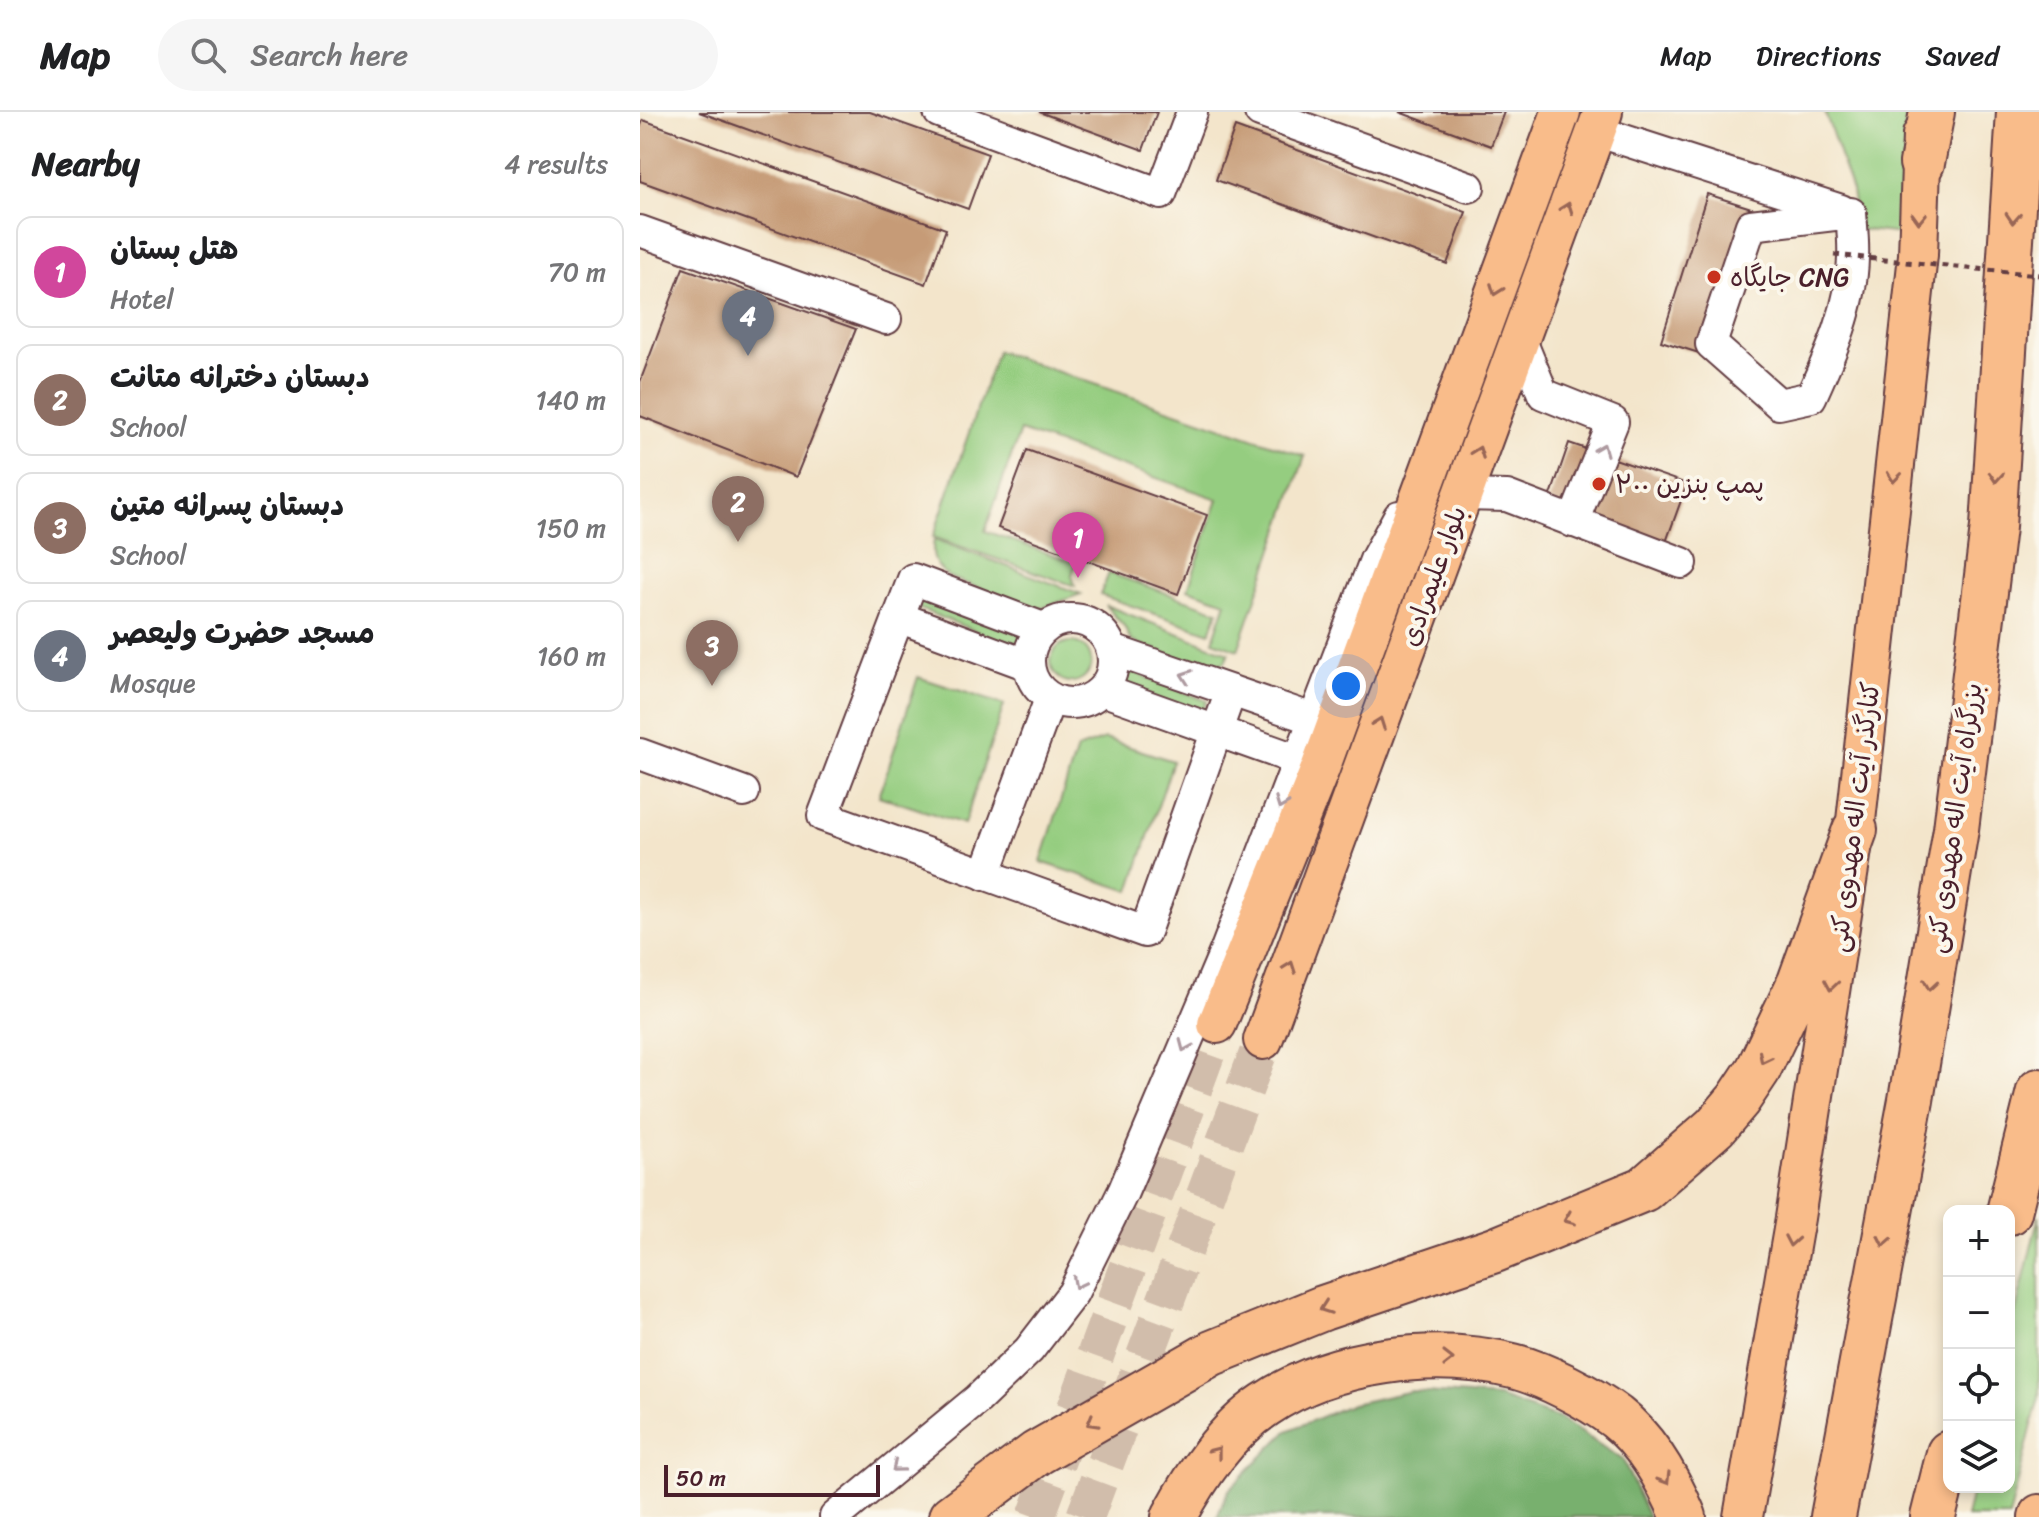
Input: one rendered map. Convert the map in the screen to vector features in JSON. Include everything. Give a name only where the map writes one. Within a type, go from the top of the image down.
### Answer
[{"type":"highway","points":[[1922,163],[1932,112]]},
{"type":"highway","name":"بزرگراه آیت اله مهدوی کنی","points":[[1833,1517],[1911,1100],[1958,814],[1993,527],[2019,112]]},
{"type":"highway","points":[[951,1517],[1037,1453],[1212,1353],[1323,1308],[1495,1250],[1644,1189],[1715,1127],[1758,1070],[1800,982],[1855,830]]},
{"type":"highway","points":[[2011,1205],[2039,1091]]},
{"type":"highway","points":[[1174,1517],[1194,1480],[1225,1441],[1265,1405],[1305,1384],[1351,1368],[1402,1358],[1461,1358],[1514,1366],[1567,1387],[1617,1418],[1650,1453],[1684,1517]]},
{"type":"highway","points":[[1933,1517],[1943,1477]]},
{"type":"main road","name":"بلوار علیمرادی","points":[[1217,1024],[1320,769],[1561,112]]},
{"type":"main road","name":"کنارگذر آیت اله مهدوی کنی","points":[[1743,1517],[1795,1218],[1855,830],[1918,255],[1922,112]]},
{"type":"main road","name":"بلوار علیمرادی","points":[[1263,1040],[1599,121]]},
{"type":"street","points":[[939,112],[1161,194],[1192,112]]},
{"type":"street","points":[[1260,112],[1469,187]]},
{"type":"street","points":[[1599,121],[1851,213]]},
{"type":"street","points":[[1851,213],[1854,258],[1848,298],[1834,348],[1811,397],[1779,404],[1711,344],[1751,225],[1851,213]]},
{"type":"street","points":[[640,231],[886,319]]},
{"type":"street","points":[[1520,338],[1543,394],[1613,422],[1573,522]]},
{"type":"street","points":[[835,1517],[978,1399],[1029,1350],[1073,1293],[1123,1192],[1208,992],[1375,560],[1436,452]]},
{"type":"street","points":[[1462,495],[1507,496],[1682,563]]},
{"type":"street","points":[[1043,628],[913,579],[823,816],[1145,932],[1231,691]]},
{"type":"street","points":[[898,617],[1028,665]]},
{"type":"street","points":[[1069,619],[1083,621],[1096,627],[1112,650],[1110,678],[1091,699],[1064,703],[1050,699],[1031,679],[1029,652],[1043,628],[1069,619]]},
{"type":"street","points":[[1112,650],[1313,719]]},
{"type":"street","points":[[1102,690],[1298,760]]},
{"type":"street","points":[[985,875],[1050,699]]},
{"type":"street","points":[[640,754],[744,792]]},
{"type":"path","points":[[1834,255],[2039,275]]},
{"type":"green space","points":[[1825,112],[1906,112],[1901,234],[1858,229],[1852,191]]},
{"type":"green space","points":[[997,351],[1305,456],[1238,650],[1213,641],[1226,602],[1188,589],[1218,499],[1020,431],[985,531],[1076,563],[1072,575],[1075,586],[933,537]]},
{"type":"green space","points":[[934,539],[1081,594],[1037,610],[949,577],[935,561]]},
{"type":"green space","points":[[1109,573],[1218,611],[1210,633],[1100,595]]},
{"type":"green space","points":[[915,592],[1023,634],[1018,648],[910,605]]},
{"type":"green space","points":[[1105,605],[1229,653],[1225,662],[1207,669],[1131,641],[1124,626]]},
{"type":"green space","points":[[1071,642],[1085,648],[1091,662],[1085,676],[1071,682],[1057,676],[1051,662],[1057,648]]},
{"type":"green space","points":[[1121,667],[1207,701],[1200,716],[1115,683]]},
{"type":"green space","points":[[918,677],[1004,705],[964,824],[879,796]]},
{"type":"green space","points":[[1105,739],[1173,761],[1130,891],[1041,862],[1077,749]]},
{"type":"green space","points":[[2039,1215],[2039,1397],[2015,1493],[2015,1349],[2015,1314]]},
{"type":"green space","points":[[1412,1391],[1498,1397],[1560,1419],[1623,1460],[1648,1517],[1217,1517],[1228,1491],[1287,1431],[1352,1404]]},
{"type":"green space","points":[[1972,1493],[2015,1493],[2009,1517],[1966,1517]]},
{"type":"building","points":[[699,112],[870,112],[988,154],[968,209]]},
{"type":"building","points":[[1039,112],[1157,112],[1143,150]]},
{"type":"building","points":[[1399,112],[1504,112],[1491,146]]},
{"type":"building","points":[[643,120],[946,229],[926,284],[640,181],[640,128]]},
{"type":"building","points":[[1235,127],[1466,212],[1447,264],[1216,180]]},
{"type":"building","name":"جایگاه CNG","points":[[1707,194],[1767,213],[1721,360],[1661,341]]},
{"type":"building","points":[[683,268],[856,329],[796,477],[640,416],[640,382]]},
{"type":"building","points":[[1569,443],[1687,484],[1666,542],[1549,501]]},
{"type":"building","points":[[1027,450],[1207,515],[1178,594],[998,528]]},
{"type":"tunnel","points":[[1036,1517],[1217,1024]]},
{"type":"tunnel","points":[[1085,1517],[1263,1040]]},
{"type":"place","name":"جایگاه CNG","points":[[1714,277]]},
{"type":"place","name":"مسجد حضرت ولیعصر","points":[[748,356]]},
{"type":"place","name":"پمپ بنزین ۲۰۰","points":[[1599,484]]},
{"type":"place","name":"دبستان دخترانه متانت","points":[[738,542]]},
{"type":"place","name":"هتل بستان","points":[[1078,578]]},
{"type":"place","name":"دبستان پسرانه متین","points":[[712,686]]}]
